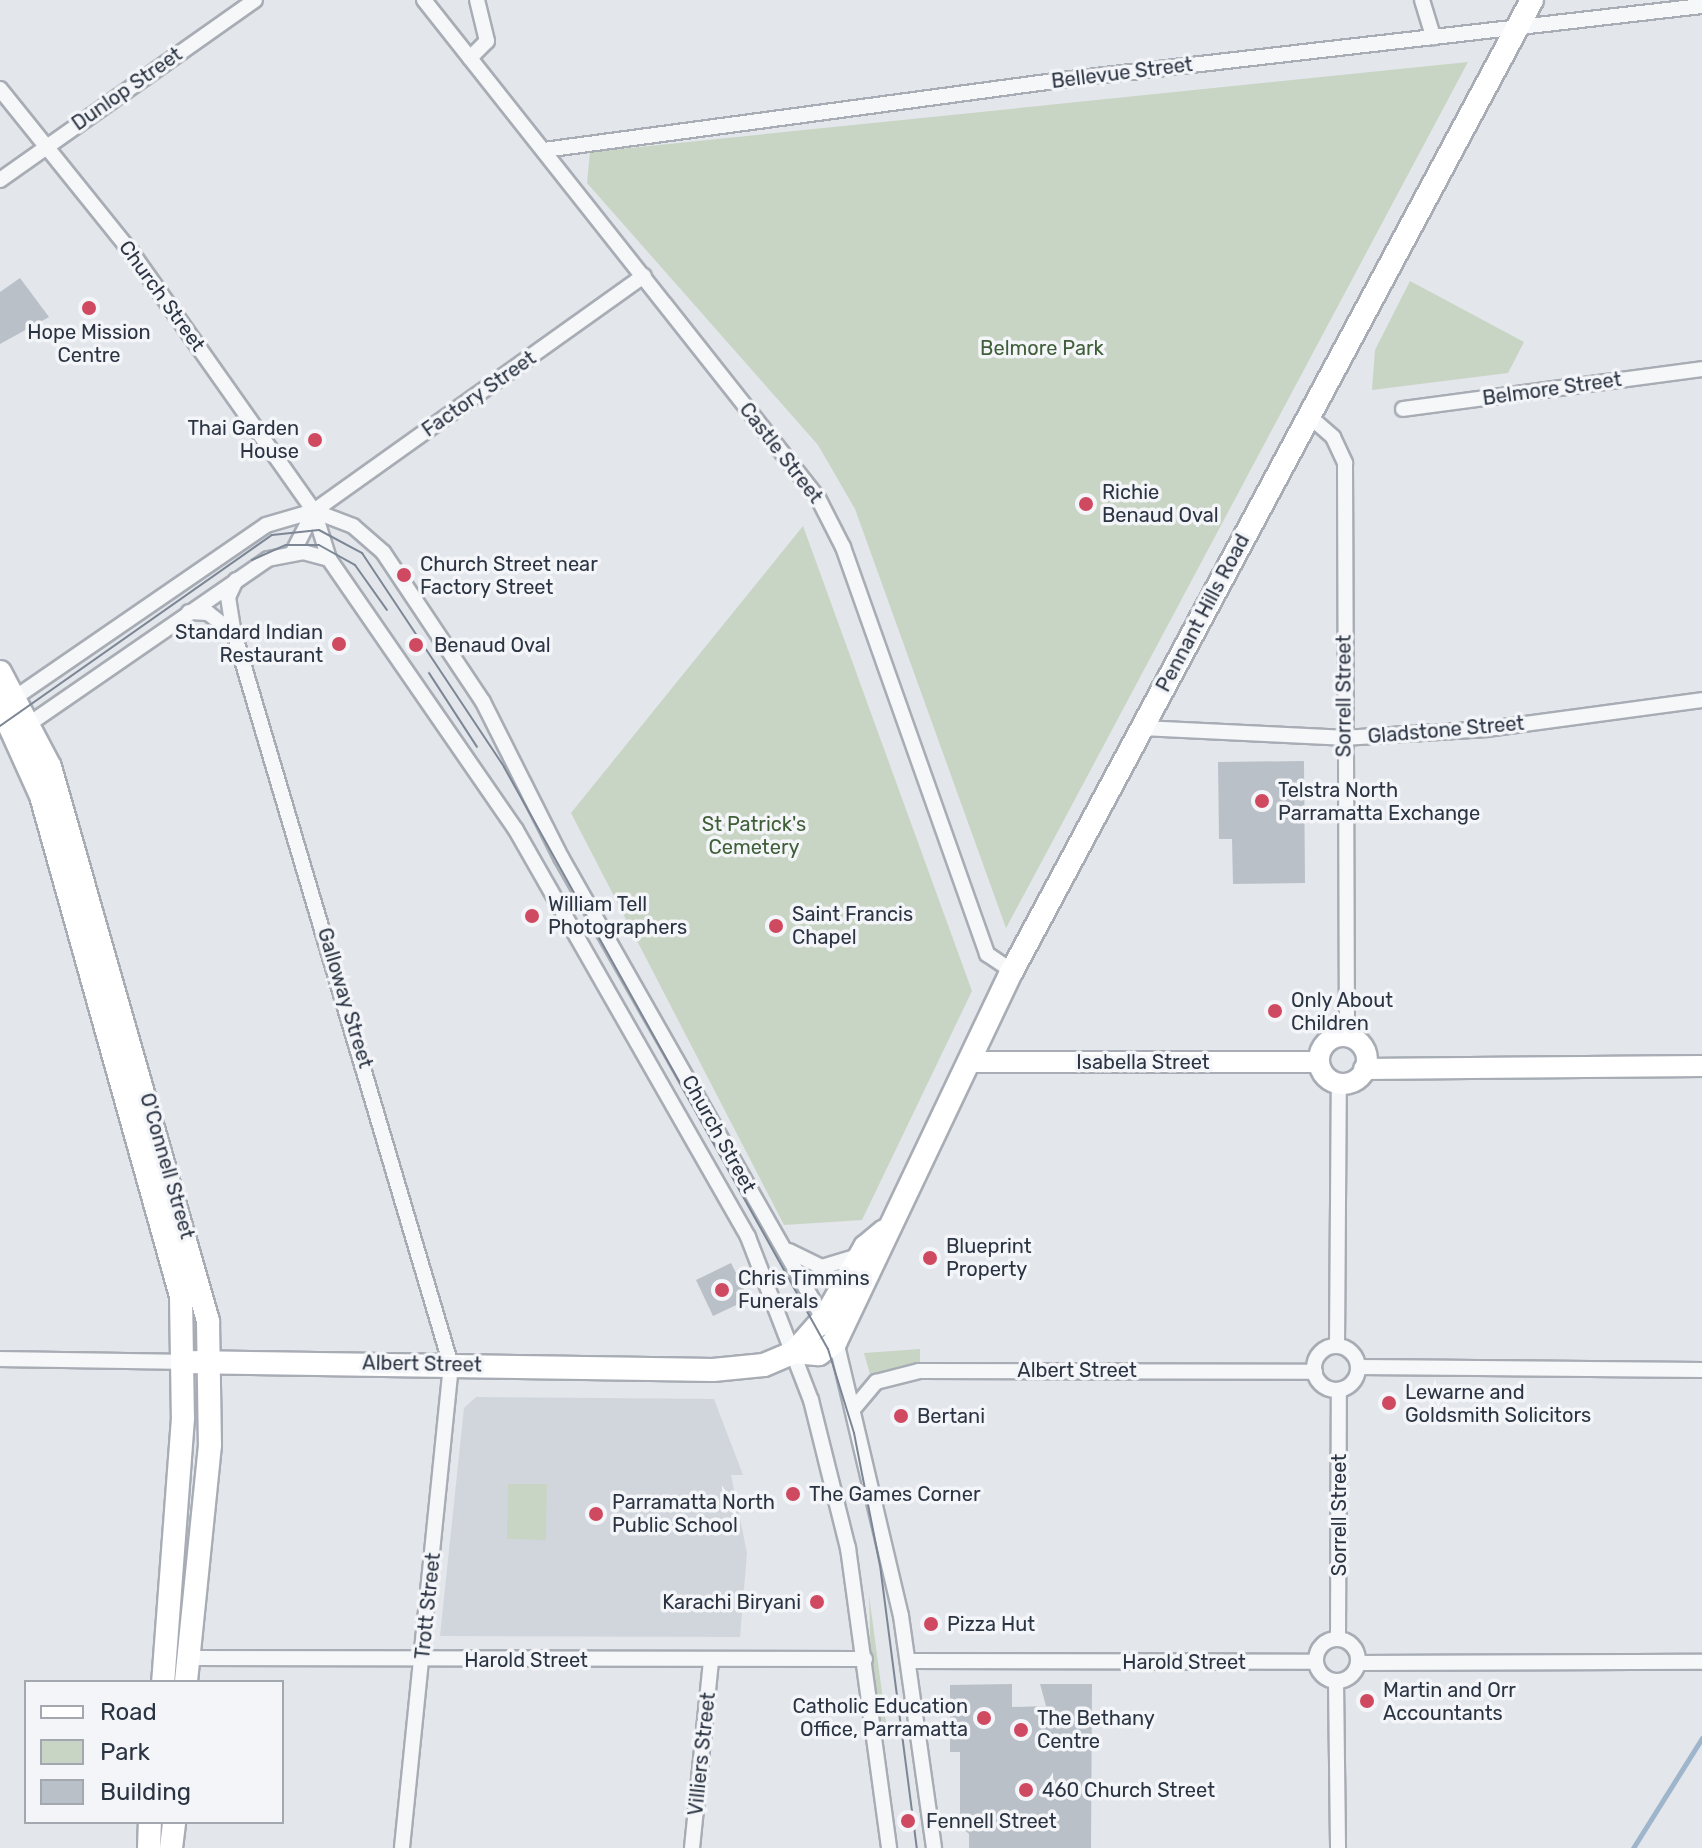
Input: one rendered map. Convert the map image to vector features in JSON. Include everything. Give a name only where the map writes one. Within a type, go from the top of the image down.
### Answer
[{"type":"main road","name":"Pennant Hills Road","points":[[836,1341],[881,1254],[884,1231],[1012,971],[1532,0]]},
{"type":"main road","name":"O'Connell Street","points":[[0,672],[4,705],[49,824],[169,1238],[184,1362],[163,1680]]},
{"type":"main road","name":"O'Connell Street","points":[[15,734],[50,767],[192,1254],[208,1321],[210,1445],[186,1680]]},
{"type":"main road","name":"Pennant Hills Road","points":[[794,1352],[825,1317],[865,1247],[884,1231]]},
{"type":"main road","name":"Albert Street","points":[[184,1362],[713,1370],[764,1365],[794,1352],[819,1354],[836,1341]]},
{"type":"main road","points":[[149,1848],[150,1824]]},
{"type":"main road","points":[[171,1848],[174,1824]]},
{"type":"street","name":"Dunlop Street","points":[[0,180],[255,0]]},
{"type":"street","name":"Castle Street","points":[[424,0],[644,276],[833,523],[987,954],[1012,971]]},
{"type":"street","points":[[470,58],[487,41],[477,0]]},
{"type":"street","points":[[1422,0],[1433,37]]},
{"type":"street","name":"Bellevue Street","points":[[544,150],[1433,37],[1702,6]]},
{"type":"street","name":"Church Street","points":[[0,89],[172,307],[314,511],[329,559],[534,860],[748,1237],[794,1352],[848,1548],[889,1848]]},
{"type":"street","name":"Factory Street","points":[[4,705],[266,525],[314,511],[644,276]]},
{"type":"street","name":"Belmore Street","points":[[1403,409],[1702,369]]},
{"type":"street","name":"Sorrell Street","points":[[1309,416],[1333,437],[1345,463],[1343,738],[1347,1037]]},
{"type":"street","name":"Church Street","points":[[314,511],[353,526],[383,552],[483,702],[561,857],[825,1317],[836,1341],[855,1407],[908,1661],[934,1848]]},
{"type":"street","name":"Factory Street","points":[[293,552],[314,511]]},
{"type":"street","points":[[15,734],[272,556],[293,552],[329,559]]},
{"type":"street","name":"Galloway Street","points":[[236,580],[228,597],[234,633],[451,1365]]},
{"type":"street","points":[[188,612],[208,613],[234,633]]},
{"type":"street","name":"Gladstone Street","points":[[1142,728],[1343,738],[1488,729],[1702,700]]},
{"type":"street","points":[[1347,1037],[1364,1050],[1364,1069],[1356,1079],[1339,1083],[1323,1073],[1319,1062],[1329,1040],[1347,1037]]},
{"type":"street","name":"Isabella Street","points":[[968,1062],[1319,1062]]},
{"type":"street","points":[[1364,1069],[1702,1066]]},
{"type":"street","points":[[1337,1346],[1339,1083]]},
{"type":"street","points":[[782,1246],[829,1268],[865,1247]]},
{"type":"street","points":[[1337,1346],[1352,1353],[1358,1367],[1354,1380],[1339,1390],[1322,1386],[1315,1372],[1321,1352],[1337,1346]]},
{"type":"street","name":"Albert Street","points":[[0,1359],[184,1362]]},
{"type":"street","name":"Trott Street","points":[[402,1848],[451,1365]]},
{"type":"street","points":[[1358,1367],[1702,1370]]},
{"type":"street","name":"Albert Street","points":[[855,1407],[876,1382],[935,1370],[1315,1372]]},
{"type":"street","name":"Sorrell Street","points":[[1338,1639],[1339,1390]]},
{"type":"street","points":[[1338,1639],[1353,1647],[1358,1663],[1352,1675],[1336,1681],[1322,1674],[1316,1662],[1321,1646],[1338,1639]]},
{"type":"street","name":"Harold Street","points":[[187,1658],[865,1659]]},
{"type":"street","name":"Villiers Street","points":[[692,1848],[711,1660]]},
{"type":"street","name":"Harold Street","points":[[908,1661],[1316,1662]]},
{"type":"street","points":[[1358,1663],[1702,1662]]},
{"type":"street","points":[[1336,1681],[1338,1848]]},
{"type":"shaded area","name":"Parramatta North Public School","points":[[476,1397],[714,1399],[743,1475],[731,1475],[747,1553],[740,1637],[440,1636],[464,1408]]},
{"type":"green space","name":"Belmore Park","points":[[1468,62],[1006,928],[855,509],[818,445],[587,183],[590,152]]},
{"type":"green space","points":[[1410,281],[1524,342],[1508,373],[1372,390],[1375,350]]},
{"type":"green space","name":"St Patrick's Cemetery","points":[[803,526],[972,991],[862,1220],[784,1225],[571,813]]},
{"type":"green space","points":[[920,1349],[920,1363],[871,1378],[864,1353]]},
{"type":"green space","points":[[508,1484],[547,1484],[546,1540],[507,1539]]},
{"type":"green space","points":[[869,1595],[887,1730],[879,1731],[871,1670]]},
{"type":"building","points":[[20,278],[49,317],[0,344],[0,292]]},
{"type":"building","name":"Telstra North Parramatta Exchange","points":[[1304,761],[1305,883],[1233,884],[1232,839],[1219,839],[1218,762]]},
{"type":"building","name":"Chris Timmins Funerals","points":[[731,1263],[749,1299],[713,1316],[696,1280]]},
{"type":"building","points":[[1012,1684],[1012,1707],[1046,1706],[1040,1684],[1092,1684],[1091,1848],[969,1848],[969,1834],[960,1826],[960,1752],[950,1752],[950,1685]]},
{"type":"waterway","points":[[1633,1848],[1702,1738]]},
{"type":"tram line","points":[[0,726],[272,535],[319,530],[362,553],[504,767],[828,1349],[854,1433],[880,1565],[917,1848]]},
{"type":"tram line","points":[[252,560],[286,545],[319,545],[355,565],[387,610]]},
{"type":"tram line","points":[[429,673],[477,747]]},
{"type":"place","name":"Hope Mission Centre","points":[[89,308]]},
{"type":"place","name":"Thai Garden House","points":[[315,440]]},
{"type":"place","name":"Richie Benaud Oval","points":[[1086,504]]},
{"type":"place","name":"Church Street near Factory Street","points":[[404,575]]},
{"type":"place","name":"Standard Indian Restaurant","points":[[339,644]]},
{"type":"place","name":"Benaud Oval","points":[[416,645]]},
{"type":"place","name":"Telstra North Parramatta Exchange","points":[[1262,801]]},
{"type":"place","name":"William Tell Photographers","points":[[532,916]]},
{"type":"place","name":"Saint Francis Chapel","points":[[776,926]]},
{"type":"place","name":"Only About Children","points":[[1275,1011]]},
{"type":"place","name":"Blueprint Property","points":[[930,1258]]},
{"type":"place","name":"Chris Timmins Funerals","points":[[722,1290]]},
{"type":"place","name":"Lewarne and Goldsmith Solicitors","points":[[1389,1403]]},
{"type":"place","name":"Bertani","points":[[901,1416]]},
{"type":"place","name":"The Games Corner","points":[[793,1494]]},
{"type":"place","name":"Parramatta North Public School","points":[[596,1514]]},
{"type":"place","name":"Karachi Biryani","points":[[817,1602]]},
{"type":"place","name":"Pizza Hut","points":[[931,1624]]},
{"type":"place","name":"Martin and Orr Accountants","points":[[1367,1701]]},
{"type":"place","name":"Catholic Education Office, Parramatta","points":[[984,1718]]},
{"type":"place","name":"The Bethany Centre","points":[[1021,1730]]},
{"type":"place","name":"460 Church Street","points":[[1026,1790]]},
{"type":"place","name":"Fennell Street","points":[[908,1821]]}]
